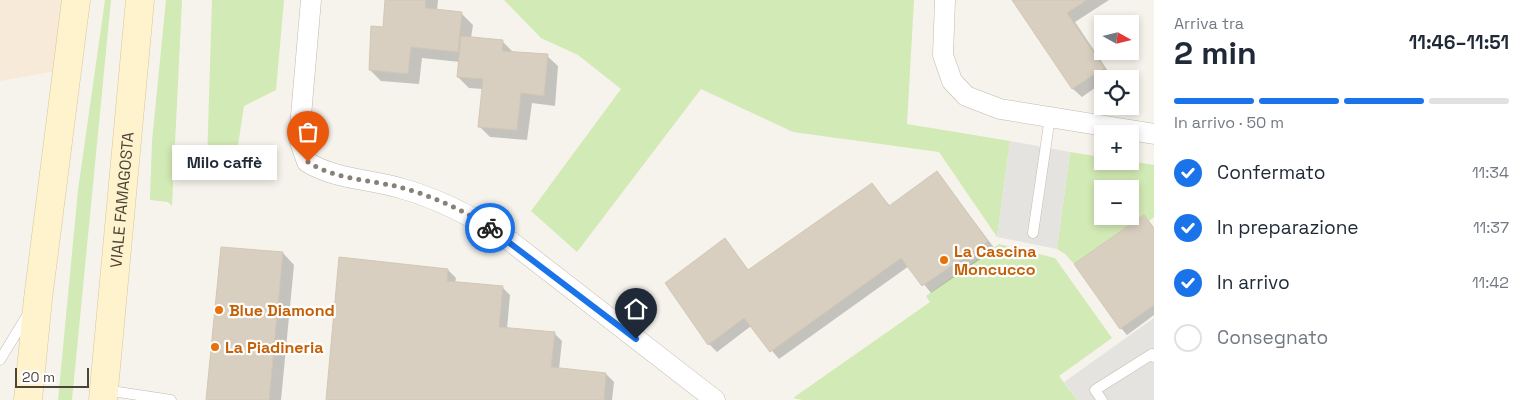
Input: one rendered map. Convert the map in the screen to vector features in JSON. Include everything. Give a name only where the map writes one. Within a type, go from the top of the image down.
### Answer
[{"type":"main road","points":[[28,400],[38,299],[76,0]]},
{"type":"main road","name":"VIALE FAMAGOSTA","points":[[103,395],[140,0]]},
{"type":"street","points":[[311,0],[299,139],[308,162],[329,172],[415,192],[476,219],[510,241],[715,400]]},
{"type":"street","points":[[945,0],[943,56],[946,70],[966,96],[987,105],[1154,134]]},
{"type":"lane","points":[[1033,233],[1050,117]]},
{"type":"lane","points":[[0,360],[38,299]]},
{"type":"lane","points":[[1102,400],[1095,390],[1152,354],[1154,357]]},
{"type":"lane","points":[[103,395],[171,400]]},
{"type":"shaded area","points":[[0,0],[76,0],[67,69],[0,81]]},
{"type":"shaded area","points":[[1010,141],[1070,152],[1057,249],[997,237]]},
{"type":"shaded area","points":[[1154,318],[1154,400],[1077,400],[1064,382]]},
{"type":"green space","points":[[105,0],[111,0],[72,400],[58,400],[78,190]]},
{"type":"green space","points":[[166,0],[182,0],[172,206],[168,202],[150,200],[152,141]]},
{"type":"green space","points":[[212,0],[284,0],[276,90],[244,106],[235,165],[207,162]]},
{"type":"green space","points":[[504,0],[914,0],[907,124],[1010,141],[997,237],[939,152],[793,132],[701,89],[577,252],[531,211],[621,89],[578,55],[541,38]]},
{"type":"green space","points":[[1070,152],[1094,156],[1094,170],[1139,170],[1139,162],[1154,165],[1154,217],[1149,221],[1144,215],[1139,218],[1139,180],[1094,180],[1094,225],[1130,225],[1074,264],[1065,254],[1057,249]]},
{"type":"green space","points":[[999,244],[1055,258],[1112,338],[1059,376],[1077,400],[802,400],[793,398],[930,302],[926,296]]},
{"type":"building","points":[[385,0],[426,0],[425,8],[462,12],[458,52],[411,47],[408,74],[369,70],[371,26],[383,27]]},
{"type":"building","points":[[1012,0],[1087,0],[1067,13],[1094,53],[1094,60],[1099,60],[1104,68],[1094,70],[1094,75],[1072,89]]},
{"type":"building","points":[[461,36],[503,40],[502,51],[548,54],[544,96],[521,93],[517,130],[478,127],[483,79],[457,77]]},
{"type":"building","points":[[937,171],[988,241],[922,286],[901,258],[770,352],[744,318],[708,345],[665,283],[725,238],[748,270],[872,183],[889,206]]},
{"type":"building","points":[[1144,215],[1154,228],[1154,305],[1120,329],[1074,264],[1130,225],[1139,225],[1139,218]]},
{"type":"building","points":[[221,247],[283,252],[269,400],[206,400]]},
{"type":"building","points":[[339,257],[448,269],[447,281],[503,286],[499,327],[555,332],[551,367],[606,373],[604,400],[326,400]]},
{"type":"way so far","points":[[308,162],[317,168],[329,172],[415,192],[476,219],[490,228]]},
{"type":"place","name":"Milo caffè","points":[[308,162]]},
{"type":"place","name":"La Cascina Moncucco","points":[[944,260]]},
{"type":"place","name":"Blue Diamond","points":[[219,310]]},
{"type":"place","name":"La Piadineria","points":[[215,347]]},
{"type":"route","points":[[490,228],[510,241],[636,339]]}]
